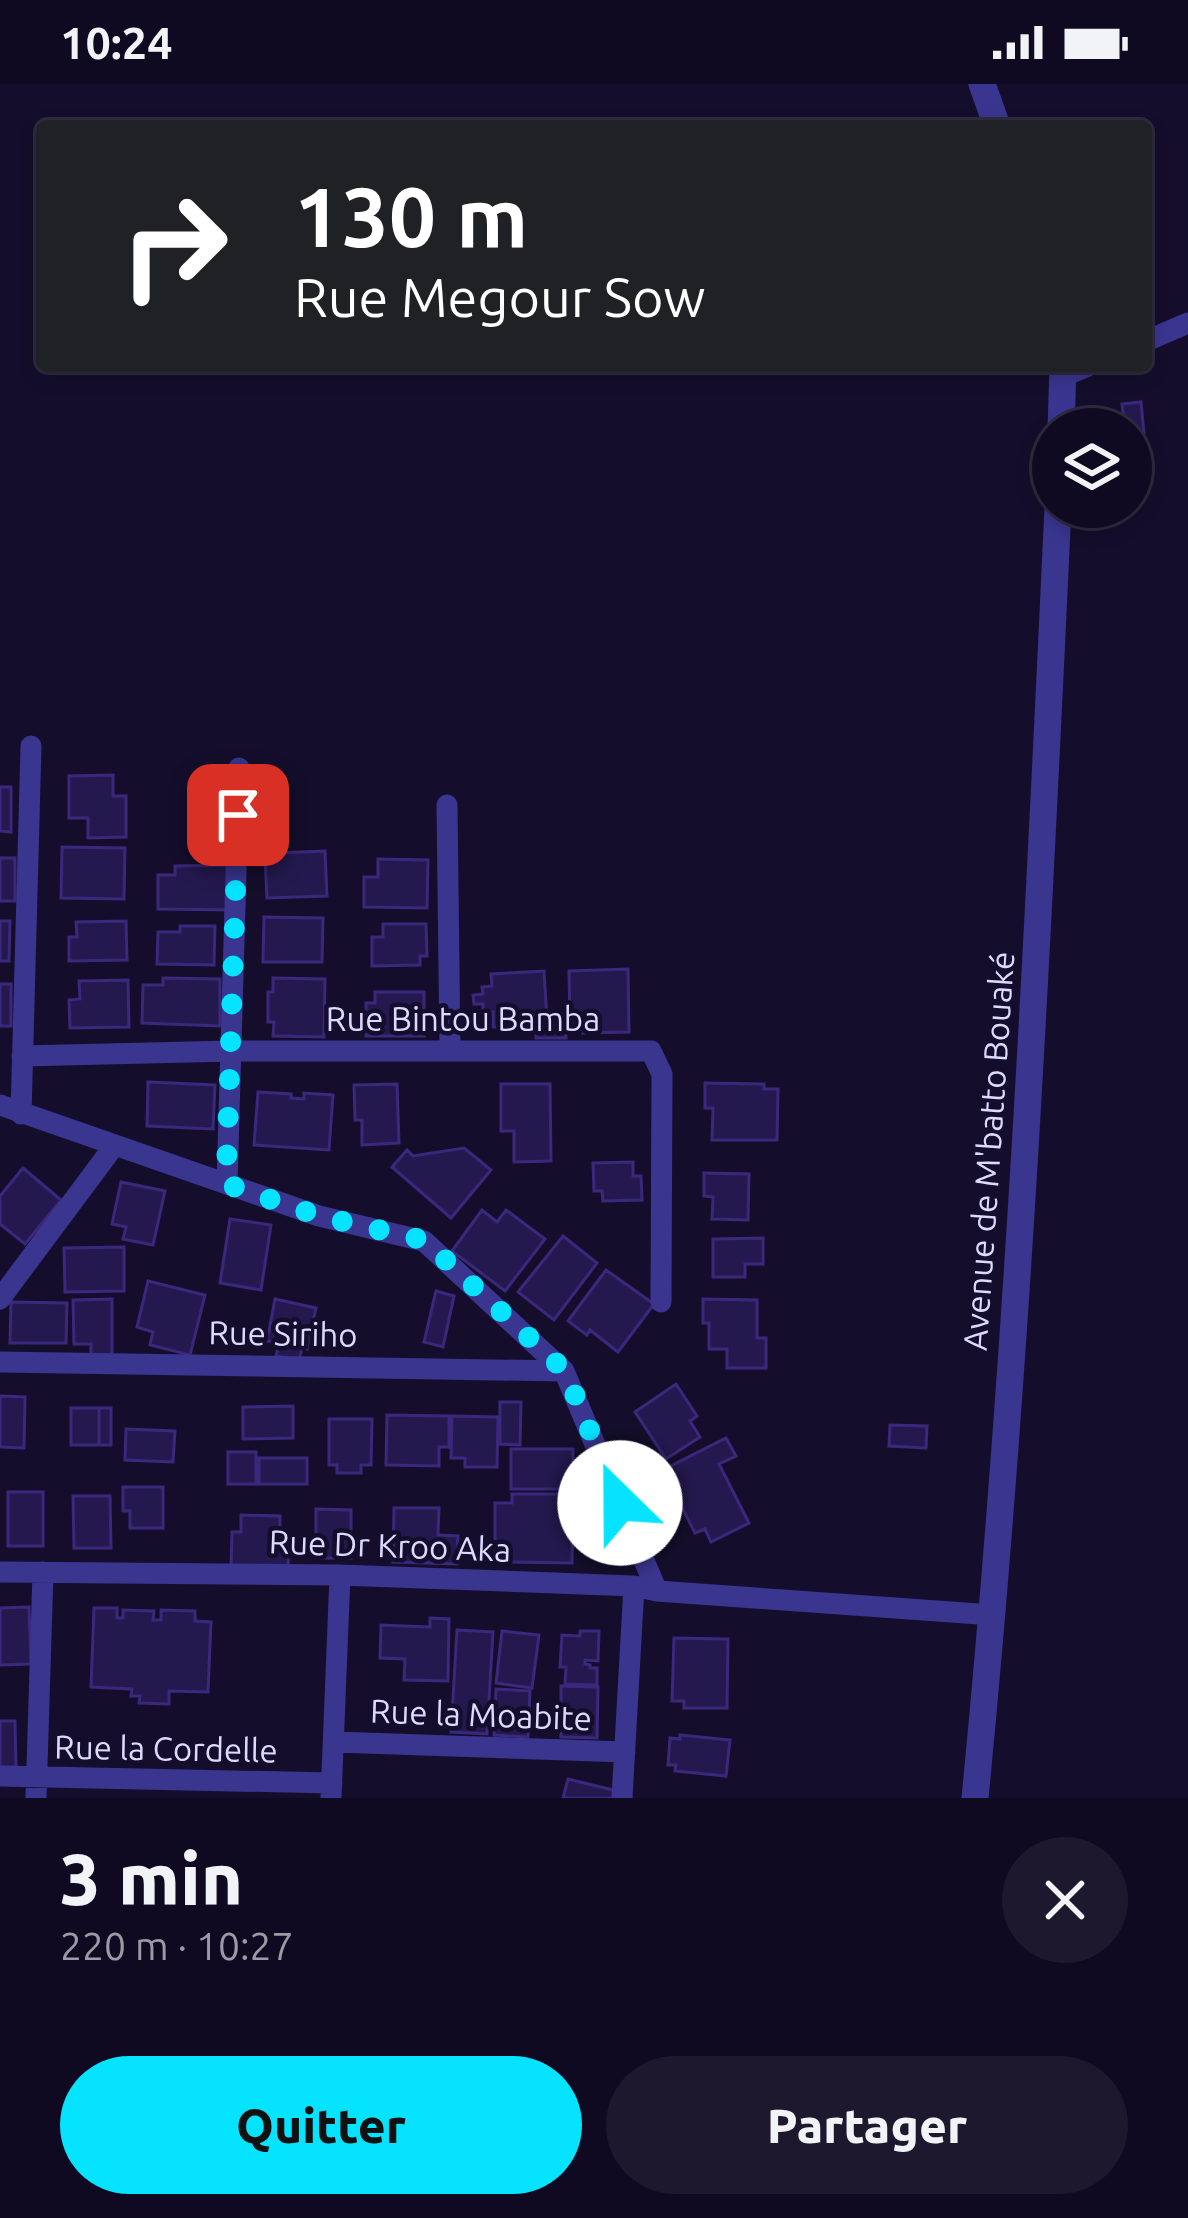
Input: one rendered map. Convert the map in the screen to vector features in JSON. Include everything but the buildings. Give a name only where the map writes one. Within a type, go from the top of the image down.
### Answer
[{"type":"street","points":[[982,84],[995,120]]},
{"type":"street","points":[[1152,338],[1188,323]]},
{"type":"street","points":[[1065,408],[1071,372]]},
{"type":"street","name":"Avenue de M'batto Bouaké","points":[[975,1798],[993,1615],[1034,1033],[1057,528]]},
{"type":"street","points":[[31,746],[22,1056],[10,1110],[319,1216],[424,1240],[565,1371],[657,1591]]},
{"type":"street","points":[[226,1184],[239,768]]},
{"type":"street","points":[[447,805],[450,1051]]},
{"type":"street","name":"Rue Bintou Bamba","points":[[22,1056],[651,1051],[662,1073],[661,1302]]},
{"type":"street","points":[[0,1299],[114,1146]]},
{"type":"street","name":"Rue Siriho","points":[[0,1362],[565,1371]]},
{"type":"street","name":"Rue Dr Kroo Aka","points":[[0,1572],[340,1575],[634,1586],[993,1615]]},
{"type":"street","points":[[36,1788],[44,1572]]},
{"type":"street","points":[[332,1790],[340,1575]]},
{"type":"street","points":[[622,1798],[634,1586]]},
{"type":"street","name":"Rue la Moabite","points":[[335,1742],[625,1752]]},
{"type":"street","name":"Rue la Cordelle","points":[[0,1777],[36,1788],[332,1790]]},
{"type":"route","points":[[238,815],[226,1184],[319,1216],[424,1240],[565,1371],[620,1503]]}]
